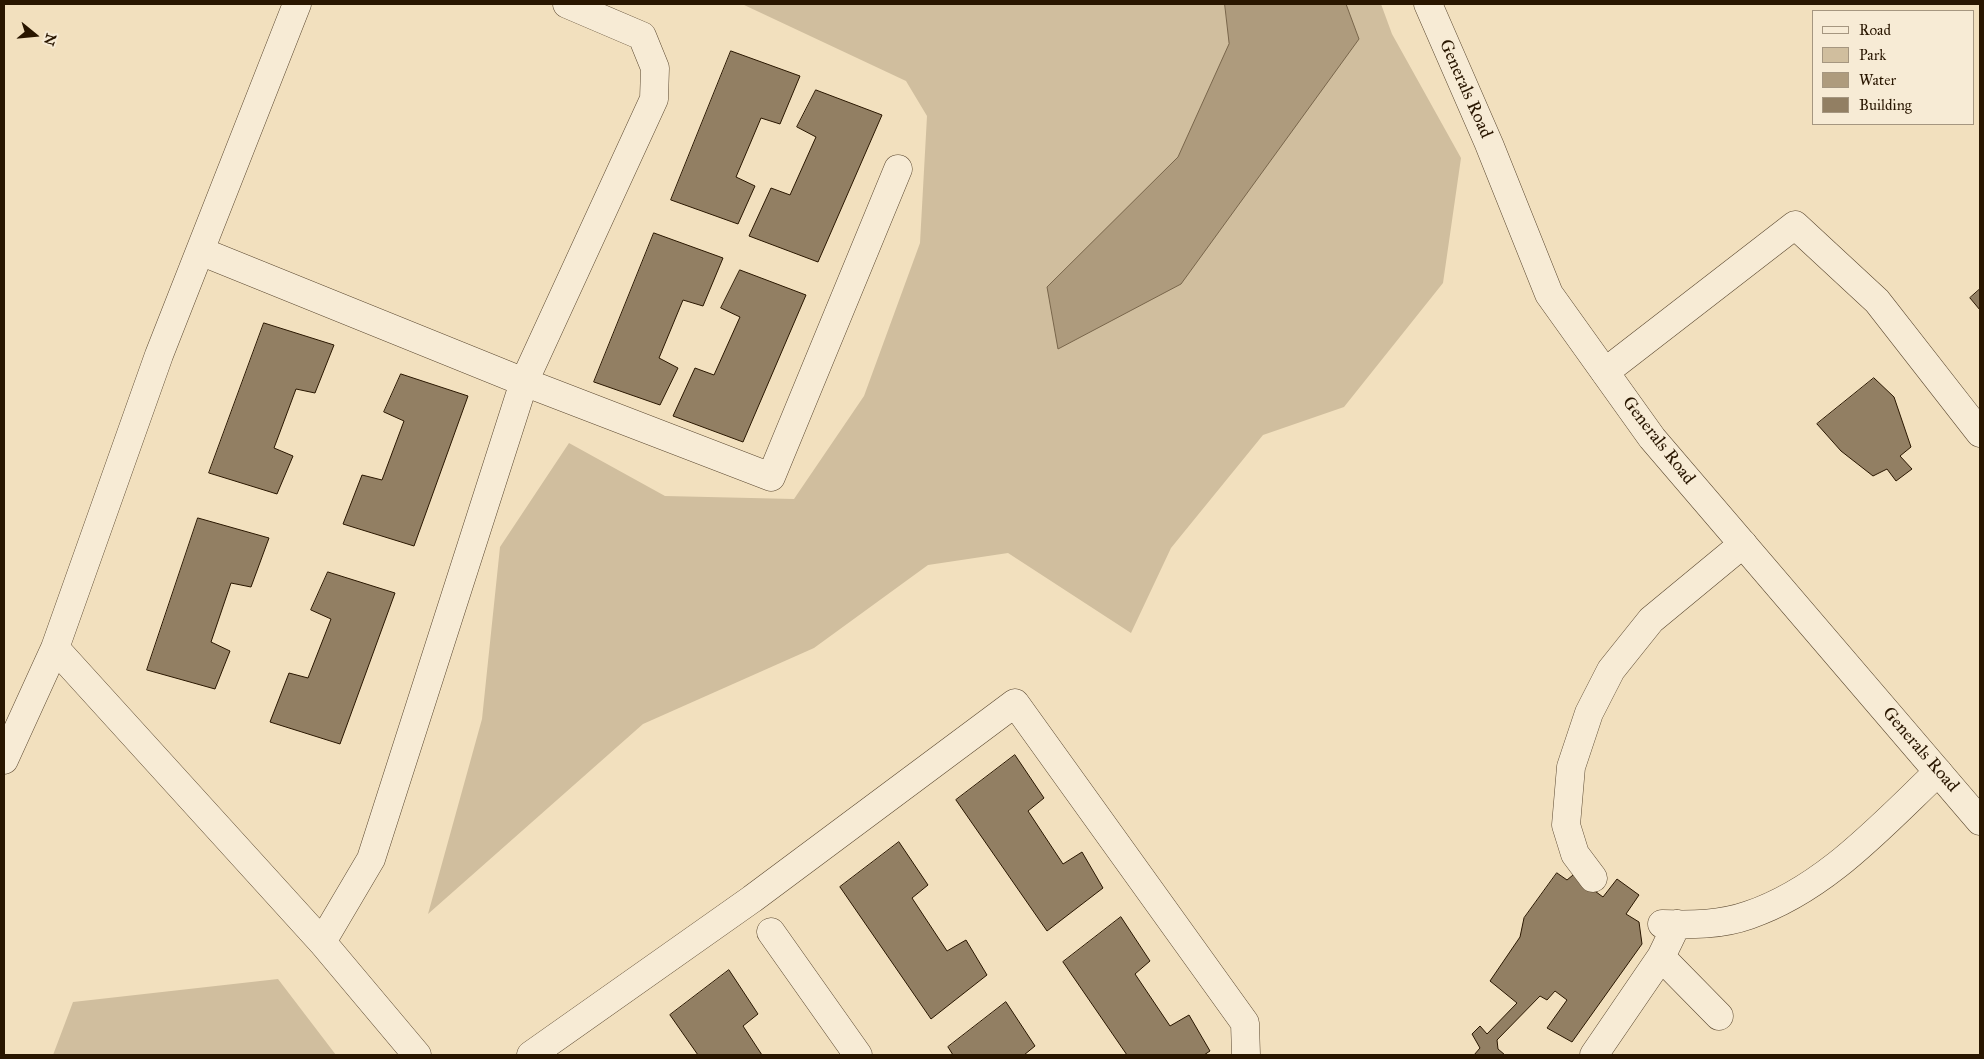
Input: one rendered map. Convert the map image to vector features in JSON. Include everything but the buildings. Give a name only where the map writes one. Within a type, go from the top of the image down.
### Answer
[{"type":"street","points":[[4,760],[55,648],[159,356],[297,4]]},
{"type":"street","points":[[322,942],[371,859],[524,382],[654,99],[655,68],[642,36],[567,4]]},
{"type":"street","name":"Generals Road","points":[[1428,4],[1489,144],[1549,294],[1652,438],[1980,821]]},
{"type":"street","points":[[200,251],[524,382],[771,477],[898,169]]},
{"type":"street","points":[[1605,372],[1795,225],[1877,301],[1980,433]]},
{"type":"street","points":[[1593,878],[1576,854],[1566,825],[1571,767],[1589,714],[1611,670],[1651,620],[1743,544]]},
{"type":"street","points":[[55,648],[322,942],[417,1055]]},
{"type":"street","points":[[530,1055],[752,899],[1015,704],[1245,1023],[1246,1055]]},
{"type":"street","points":[[1594,1055],[1661,957],[1670,924],[1702,925],[1749,915],[1799,891],[1846,860],[1938,772]]},
{"type":"street","points":[[771,932],[858,1055]]},
{"type":"street","points":[[1661,957],[1719,1016]]},
{"type":"green space","points":[[742,4],[1381,4],[1392,34],[1461,158],[1443,283],[1344,407],[1263,435],[1171,548],[1131,633],[1008,553],[928,565],[814,648],[643,724],[428,914],[482,719],[500,547],[569,443],[665,496],[794,499],[864,396],[920,243],[927,116],[906,81]]},
{"type":"green space","points":[[278,979],[336,1055],[53,1055],[73,1002]]},
{"type":"water","points":[[1225,4],[1346,4],[1359,39],[1181,284],[1058,349],[1047,287],[1178,157],[1229,44]]}]
